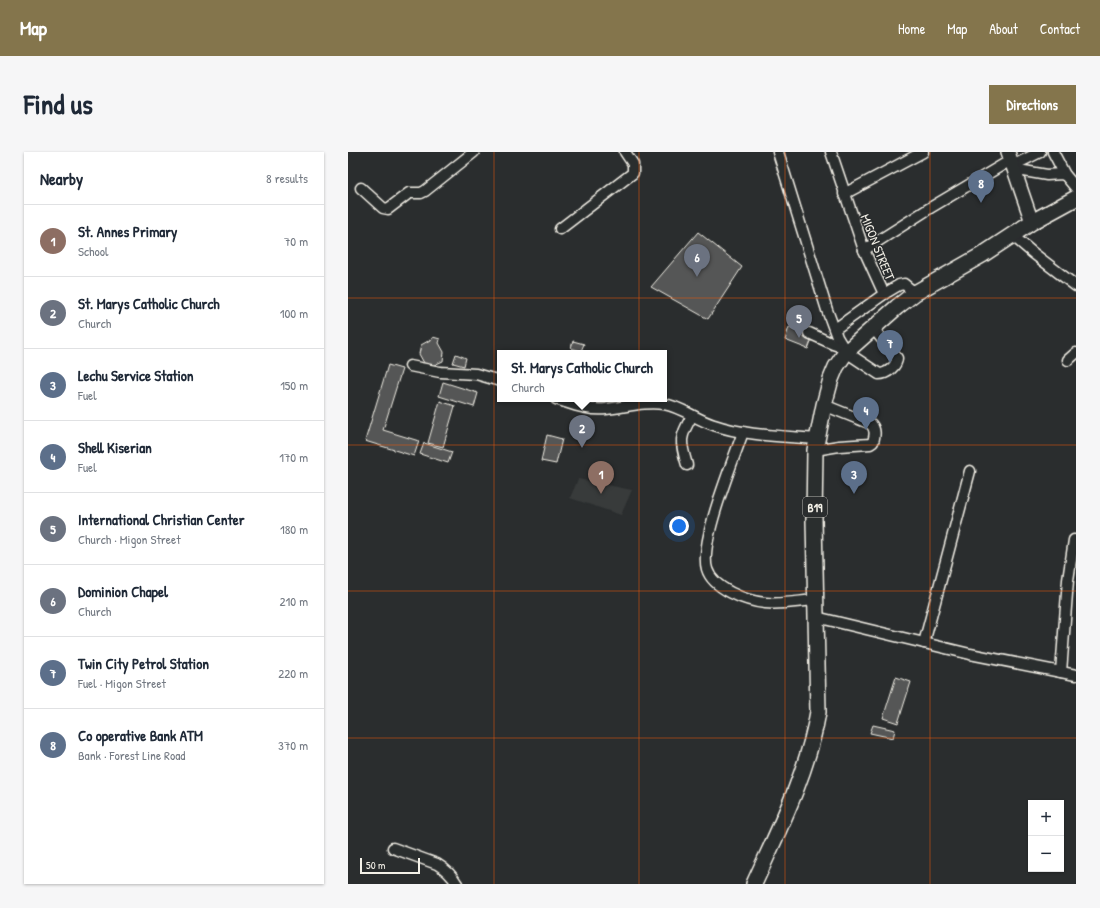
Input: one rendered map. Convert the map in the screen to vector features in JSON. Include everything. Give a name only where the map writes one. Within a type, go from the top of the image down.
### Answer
[{"type":"highway","name":"B19","points":[[754,884],[789,805],[815,733],[818,712],[814,520],[816,444],[831,379],[836,367],[844,350],[915,294],[1032,222],[1076,198]]},
{"type":"main road","points":[[1011,162],[1032,222]]},
{"type":"street","points":[[361,188],[383,208],[388,208],[409,193],[422,192],[474,152]]},
{"type":"street","points":[[560,229],[633,173],[633,164],[626,152]]},
{"type":"street","points":[[778,152],[827,310],[837,337],[844,350]]},
{"type":"street","name":"MIGON STREET","points":[[831,152],[864,250],[884,294],[835,330]]},
{"type":"street","points":[[844,194],[910,155],[923,152]]},
{"type":"street","points":[[864,250],[930,208],[1011,162],[1040,152]]},
{"type":"street","points":[[1053,152],[1065,175],[1076,188]]},
{"type":"street","points":[[1011,162],[1024,171],[1047,175],[1059,173],[1065,175]]},
{"type":"street","points":[[1012,235],[1033,254],[1076,286]]},
{"type":"street","points":[[884,294],[899,285],[904,284],[915,294]]},
{"type":"street","points":[[809,333],[844,350],[879,374],[887,372],[896,364],[896,356],[873,328]]},
{"type":"street","points":[[1068,360],[1076,353]]},
{"type":"street","points":[[410,366],[440,372],[476,374],[497,380]]},
{"type":"street","points":[[567,402],[594,409],[606,409],[640,403],[663,404],[678,408],[692,416],[714,425],[743,432],[816,444],[839,446],[870,444],[873,442],[874,428],[871,424],[864,420],[824,406]]},
{"type":"street","points":[[688,465],[681,441],[682,434],[692,416]]},
{"type":"street","points":[[743,432],[714,517],[706,546],[705,556],[707,570],[710,577],[723,590],[744,598],[764,603],[816,600]]},
{"type":"street","points":[[924,643],[970,471]]},
{"type":"street","points":[[1061,672],[1066,600],[1074,540]]},
{"type":"street","points":[[816,617],[924,643],[1076,675]]},
{"type":"street","points":[[392,848],[438,864],[448,871],[457,884]]},
{"type":"shaded area","points":[[578,479],[632,490],[621,515],[570,498]]},
{"type":"building","points":[[698,232],[742,267],[708,319],[651,287]]},
{"type":"building","points":[[789,327],[813,336],[808,349],[785,340]]},
{"type":"building","points":[[433,337],[440,339],[439,343],[444,352],[443,361],[432,366],[423,366],[424,363],[419,354],[421,345],[430,340],[431,341]]},
{"type":"building","points":[[573,341],[584,344],[581,350],[571,348]]},
{"type":"building","points":[[456,354],[466,358],[464,366],[453,363]]},
{"type":"building","points":[[388,365],[402,369],[383,430],[419,441],[414,456],[365,441]]},
{"type":"building","points":[[443,382],[478,393],[474,407],[439,396]]},
{"type":"building","points":[[440,401],[455,406],[443,447],[428,443]]},
{"type":"building","points":[[547,435],[562,439],[556,464],[541,461]]},
{"type":"building","points":[[424,443],[452,452],[448,463],[420,454]]},
{"type":"building","points":[[896,677],[911,682],[898,723],[883,718]]},
{"type":"building","points":[[873,725],[895,730],[893,738],[870,733]]},
{"type":"place","name":"Co operative Bank ATM","points":[[981,203]]},
{"type":"place","name":"Dominion Chapel","points":[[697,277]]},
{"type":"place","name":"International Christian Center","points":[[799,338]]},
{"type":"place","name":"Twin City Petrol Station","points":[[890,363]]},
{"type":"place","name":"Shell Kiserian","points":[[866,430]]},
{"type":"place","name":"St. Marys Catholic Church","points":[[582,448]]},
{"type":"place","name":"St. Annes Primary","points":[[601,494]]},
{"type":"place","name":"Lechu Service Station","points":[[854,494]]}]
